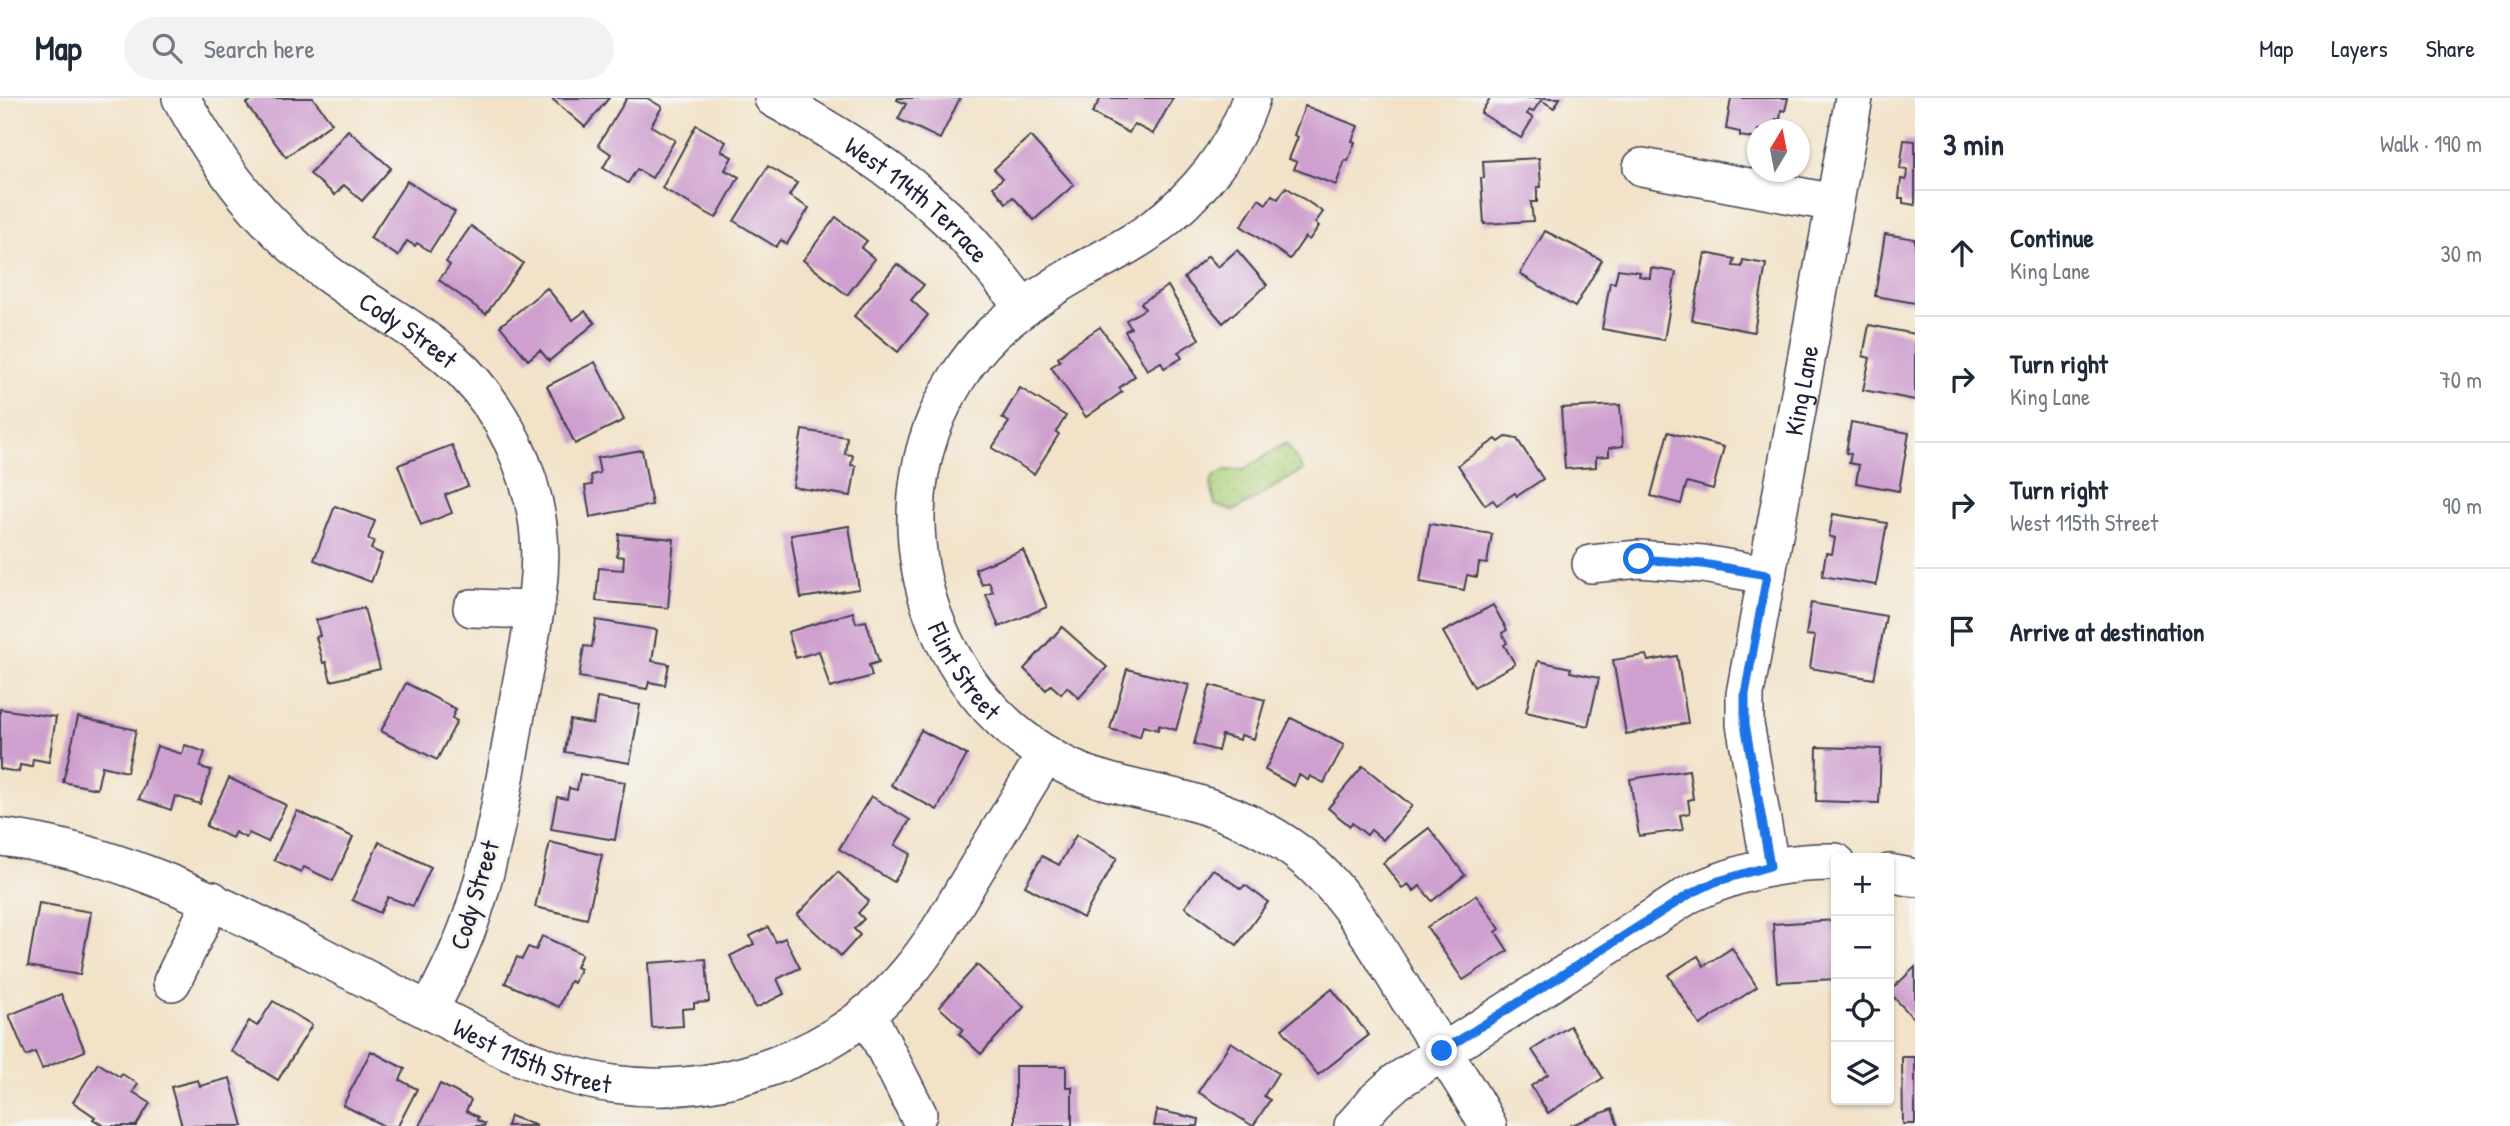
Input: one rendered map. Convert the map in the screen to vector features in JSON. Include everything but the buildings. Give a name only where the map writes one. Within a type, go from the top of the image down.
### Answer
[{"type":"street","name":"Cody Street","points":[[181,98],[211,150],[273,228],[323,271],[446,354],[466,374],[490,404],[514,444],[532,497],[540,553],[539,582],[483,880],[461,947],[429,1011]]},
{"type":"street","name":"Flint Street","points":[[1251,98],[1247,112],[1225,153],[1194,192],[1153,229],[1051,288],[1024,308],[985,342],[957,380],[943,405],[923,458],[916,514],[920,570],[926,598],[948,650],[976,692],[1001,720],[1046,754],[1098,778],[1228,813],[1271,834],[1323,875],[1347,904],[1488,1126]]},
{"type":"street","name":"King Lane","points":[[1770,866],[1745,724],[1745,694],[1854,98]]},
{"type":"street","name":"West 114th Terrace","points":[[788,102],[900,177],[970,242],[1024,308]]},
{"type":"street","points":[[1642,167],[1835,203]]},
{"type":"street","points":[[1591,564],[1639,559],[1703,564],[1767,575]]},
{"type":"street","points":[[472,608],[535,610]]},
{"type":"street","name":"West 115th Street","points":[[0,837],[107,859],[160,878],[212,900],[507,1051],[555,1071],[611,1084],[667,1087],[724,1081],[778,1065],[829,1040],[867,1013],[908,974],[941,927],[1046,754]]},
{"type":"street","points":[[1353,1126],[1396,1082],[1690,894],[1715,882],[1770,866],[1831,862]]},
{"type":"street","points":[[1894,874],[1915,878]]},
{"type":"street","points":[[172,982],[212,900]]},
{"type":"street","points":[[867,1013],[918,1114]]},
{"type":"green space","points":[[1286,443],[1303,470],[1234,511],[1215,505],[1211,484],[1213,477],[1225,470],[1243,470]]},
{"type":"route","points":[[1442,1051],[1690,894],[1715,882],[1770,866],[1745,724],[1745,694],[1767,575],[1703,564],[1639,559]]}]
